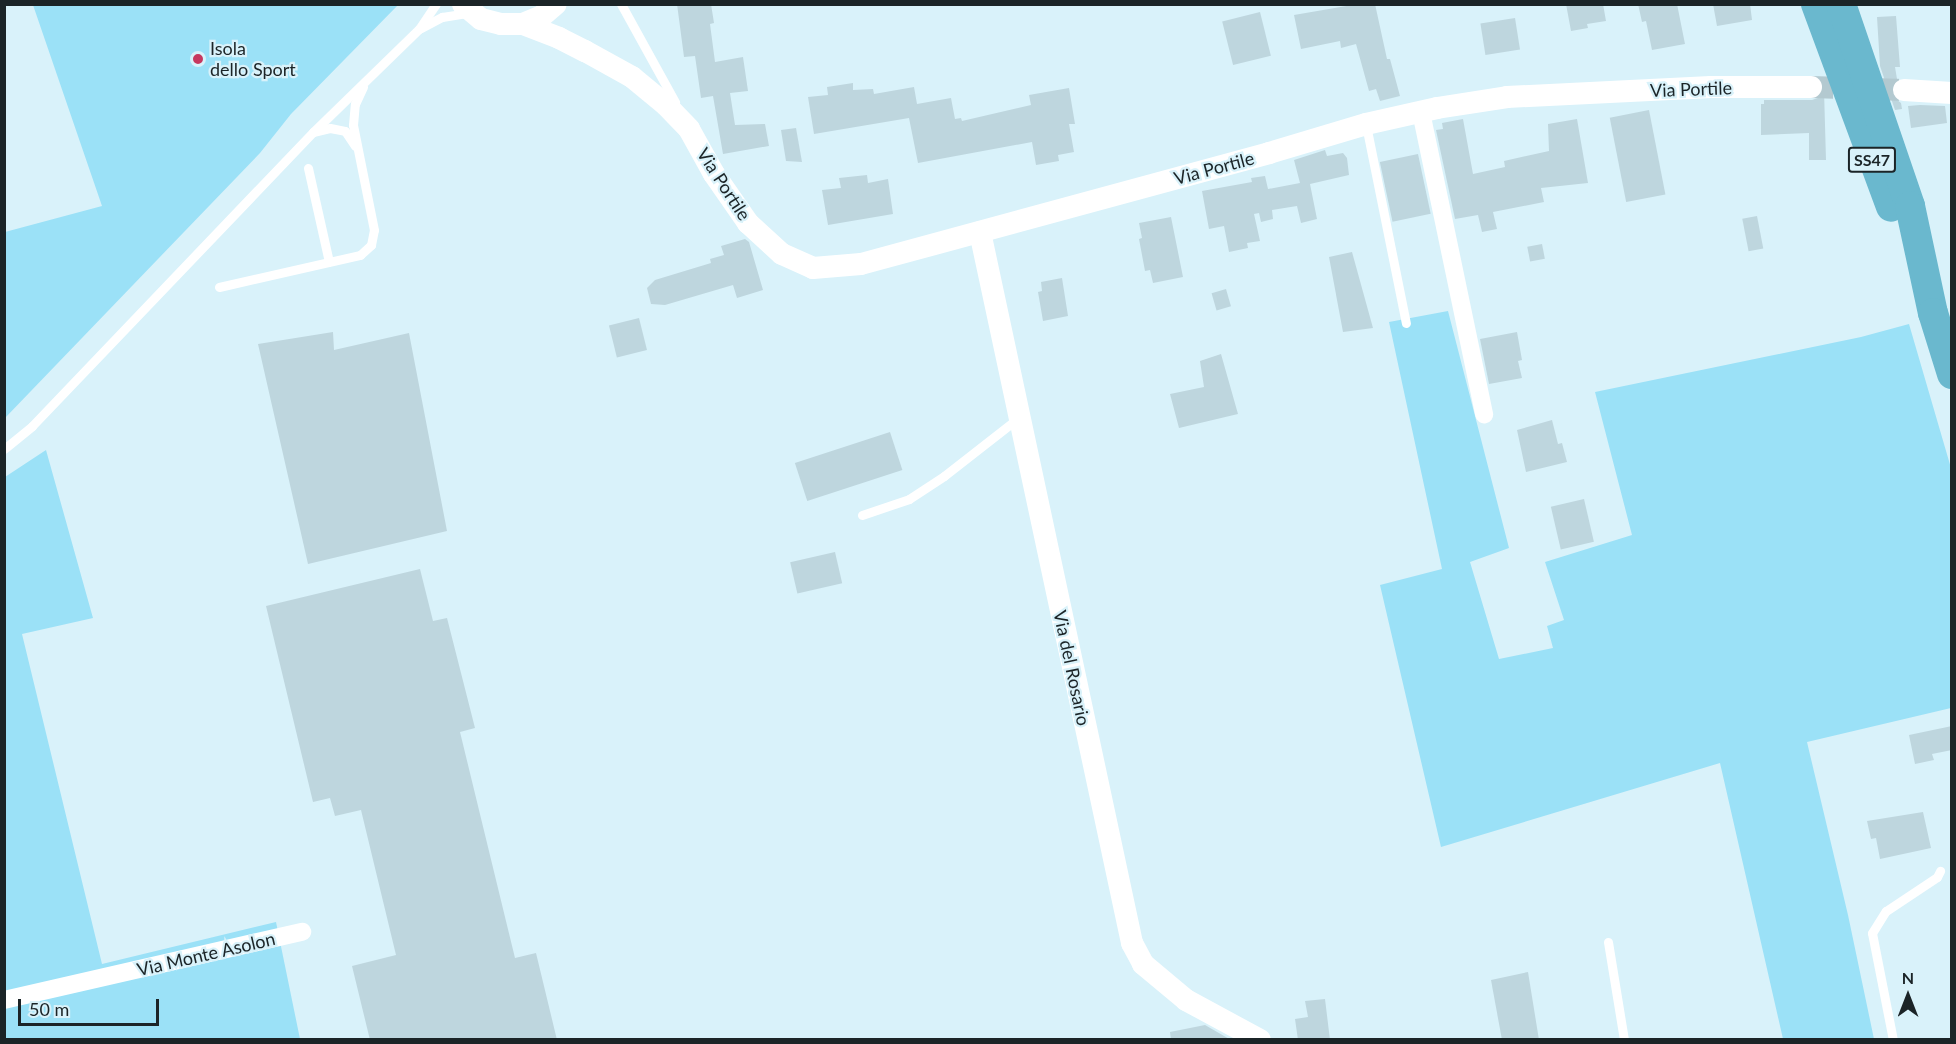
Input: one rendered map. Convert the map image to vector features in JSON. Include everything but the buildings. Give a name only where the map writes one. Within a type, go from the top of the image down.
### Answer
[{"type":"highway","name":"SS47","points":[[1816,4],[1863,135],[1933,313],[1952,374]]},
{"type":"highway","name":"SS47","points":[[1841,4],[1911,206],[1933,313]]},
{"type":"street","points":[[522,24],[542,16],[556,4]]},
{"type":"street","name":"Via Portile","points":[[564,4],[564,15],[570,35],[585,51]]},
{"type":"street","name":"Via Portile","points":[[468,9],[501,24],[522,24],[559,38],[632,77],[666,105],[689,129],[731,202],[767,243],[795,262],[813,268],[861,264],[1366,124],[1421,112],[1507,97],[1711,87],[1811,87]]},
{"type":"street","points":[[1904,90],[1952,93]]},
{"type":"street","points":[[1421,112],[1484,414]]},
{"type":"street","name":"Via del Rosario","points":[[980,232],[1132,943],[1143,964],[1186,1000],[1260,1040]]},
{"type":"street","name":"Via Monte Asolon","points":[[4,1000],[302,932]]},
{"type":"lane","points":[[4,449],[32,426],[313,132],[419,29],[436,4]]},
{"type":"lane","name":"Via Portile","points":[[621,4],[689,129]]},
{"type":"lane","points":[[419,29],[442,17],[468,9]]},
{"type":"lane","points":[[219,287],[360,255],[371,245],[374,230],[353,125],[355,104],[366,82]]},
{"type":"lane","points":[[1366,124],[1406,323]]},
{"type":"lane","points":[[313,132],[330,128],[345,131],[356,148]]},
{"type":"lane","points":[[308,168],[329,262]]},
{"type":"lane","points":[[862,515],[909,500],[1019,417]]},
{"type":"lane","points":[[1893,1040],[1872,933],[1886,910],[1937,877],[1940,871]]},
{"type":"lane","points":[[1608,942],[1624,1040]]},
{"type":"shaded area","name":"Isola dello Sport","points":[[33,5],[398,5],[291,114],[260,153],[5,418],[5,232],[102,206]]},
{"type":"shaded area","points":[[1448,311],[1509,548],[1470,562],[1499,659],[1553,648],[1547,626],[1564,620],[1545,562],[1632,535],[1595,392],[1861,337],[1909,324],[1951,468],[1951,708],[1807,742],[1848,915],[1874,1039],[1783,1039],[1720,763],[1441,847],[1380,585],[1442,569],[1389,322]]},
{"type":"shaded area","points":[[46,450],[93,618],[22,634],[102,964],[276,922],[300,1039],[5,1040],[5,477]]},
{"type":"tunnel","points":[[1811,87],[1904,90]]},
{"type":"place","name":"Isola dello Sport","points":[[198,59]]}]
